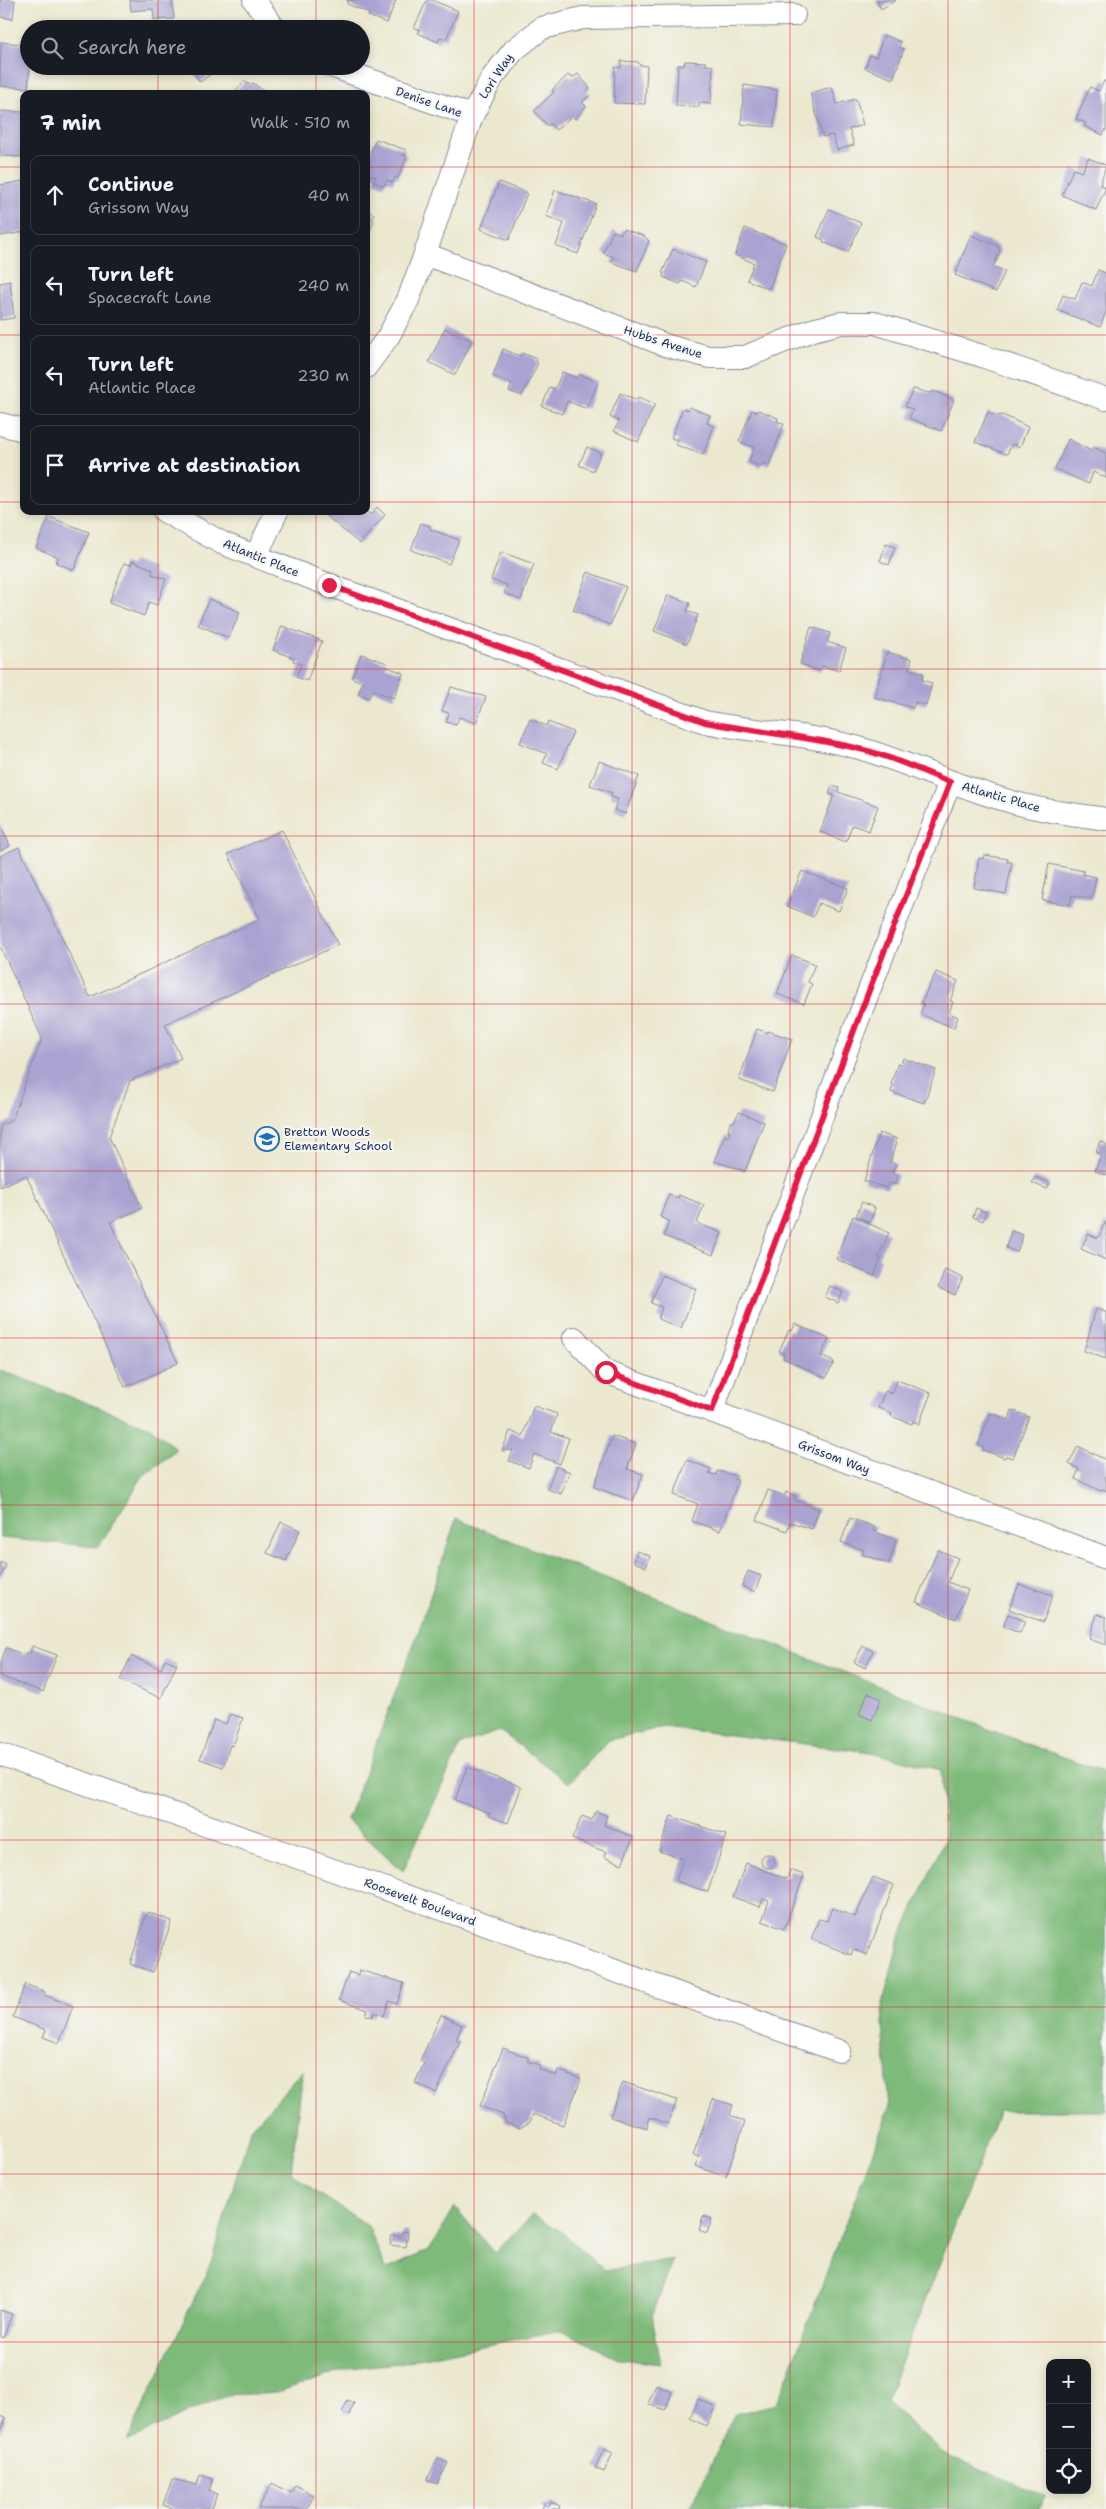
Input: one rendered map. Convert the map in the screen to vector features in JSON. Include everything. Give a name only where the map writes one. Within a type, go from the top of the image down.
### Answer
[{"type":"street","points":[[254,0],[268,20]]},
{"type":"street","name":"Lori Way","points":[[370,361],[388,336],[408,300],[472,116],[492,78],[514,50],[542,28],[583,18],[794,15]]},
{"type":"street","name":"Denise Lane","points":[[356,75],[472,116]]},
{"type":"street","name":"Hubbs Avenue","points":[[425,254],[668,346],[709,357],[745,357],[812,330],[841,323],[874,323],[982,356],[1106,399]]},
{"type":"street","points":[[0,424],[20,429]]},
{"type":"street","name":"Atlantic Place","points":[[171,515],[222,543],[329,585],[705,722],[747,730],[804,737],[858,748],[1002,800],[1044,810],[1106,819]]},
{"type":"street","points":[[256,556],[275,515]]},
{"type":"street","points":[[712,1411],[865,1001],[950,782]]},
{"type":"street","name":"Grissom Way","points":[[574,1338],[606,1372],[1106,1558]]},
{"type":"street","name":"Roosevelt Boulevard","points":[[0,1754],[263,1845],[838,2051]]},
{"type":"green space","points":[[0,1370],[150,1427],[177,1450],[143,1476],[98,1547],[0,1538]]},
{"type":"green space","points":[[456,1519],[1024,1743],[1106,1772],[1106,2111],[999,2111],[886,2401],[942,2452],[1044,2496],[1040,2509],[690,2509],[735,2414],[777,2404],[889,2109],[882,2008],[898,1943],[945,1839],[941,1770],[871,1752],[664,1727],[609,1740],[569,1783],[500,1731],[461,1744],[403,1871],[347,1820],[418,1633]]},
{"type":"green space","points":[[303,2070],[291,2172],[323,2197],[368,2226],[386,2270],[429,2250],[455,2207],[494,2253],[532,2215],[559,2230],[605,2271],[673,2259],[652,2317],[661,2364],[620,2359],[561,2330],[399,2363],[348,2368],[275,2393],[226,2395],[127,2441],[211,2263],[250,2130]]},
{"type":"building","points":[[0,0],[15,0],[13,19],[0,17]]},
{"type":"building","points":[[130,0],[172,0],[174,19],[154,20],[153,9],[131,11]]},
{"type":"building","points":[[348,0],[396,0],[387,23],[368,16],[369,13],[347,4]]},
{"type":"building","points":[[427,0],[432,0],[458,11],[446,39],[440,37],[438,42],[418,33],[420,30],[414,28]]},
{"type":"building","points":[[876,0],[896,0],[881,9]]},
{"type":"building","points":[[884,35],[901,42],[899,47],[904,49],[893,79],[865,68],[870,55],[876,57]]},
{"type":"building","points":[[1,42],[20,44],[20,75],[29,75],[28,88],[0,86]]},
{"type":"building","points":[[621,61],[638,62],[640,65],[647,66],[645,104],[614,103],[615,67],[621,68]]},
{"type":"building","points":[[685,61],[706,62],[706,65],[713,66],[711,104],[699,103],[699,107],[676,106],[678,65],[684,65]]},
{"type":"building","points":[[578,74],[590,88],[586,92],[590,95],[582,102],[586,106],[575,119],[572,116],[556,130],[550,123],[548,126],[534,111],[568,75],[572,78]]},
{"type":"building","points":[[195,75],[210,75],[200,82]]},
{"type":"building","points":[[245,81],[250,85],[253,83],[262,90],[236,90]]},
{"type":"building","points":[[1104,81],[1106,81],[1106,129],[1103,135],[1084,126],[1086,123],[1076,119],[1090,87],[1099,91]]},
{"type":"building","points":[[744,85],[777,90],[774,127],[741,124]]},
{"type":"building","points":[[832,87],[837,104],[856,99],[863,125],[849,129],[854,145],[837,150],[833,135],[823,137],[810,93]]},
{"type":"building","points":[[0,111],[20,112],[20,157],[0,156]]},
{"type":"building","points":[[376,139],[406,150],[403,155],[407,156],[398,178],[395,177],[393,183],[387,180],[384,186],[373,182],[376,177],[370,175],[370,153]]},
{"type":"building","points":[[1088,158],[1106,165],[1100,185],[1106,187],[1096,210],[1062,195],[1073,169],[1082,172]]},
{"type":"building","points":[[20,182],[20,233],[0,236],[0,185]]},
{"type":"building","points":[[499,182],[527,193],[509,240],[481,229]]},
{"type":"building","points":[[555,190],[596,204],[578,254],[556,246],[564,223],[546,216]]},
{"type":"building","points":[[829,209],[861,223],[848,252],[823,242],[824,240],[817,237]]},
{"type":"building","points":[[370,212],[374,214],[372,220],[374,221],[370,231]]},
{"type":"building","points":[[745,228],[786,244],[769,289],[747,280],[754,263],[735,255]]},
{"type":"building","points":[[623,229],[644,236],[649,241],[637,271],[611,262],[614,257],[603,253],[613,231],[621,234]]},
{"type":"building","points":[[971,235],[998,246],[1000,251],[993,267],[1005,271],[996,292],[955,275]]},
{"type":"building","points":[[673,249],[706,262],[696,287],[682,281],[680,284],[663,277],[664,274],[662,273]]},
{"type":"building","points":[[1098,270],[1106,273],[1106,312],[1100,327],[1057,310],[1063,295],[1075,299],[1082,282],[1092,286]]},
{"type":"building","points":[[10,281],[14,318],[0,320],[0,283]]},
{"type":"building","points":[[445,328],[472,341],[455,375],[429,362]]},
{"type":"building","points":[[503,349],[520,356],[522,353],[537,359],[536,362],[538,363],[522,396],[509,391],[512,384],[493,376]]},
{"type":"building","points":[[562,372],[577,378],[579,374],[598,382],[587,409],[567,401],[562,414],[542,406],[550,387],[555,389]]},
{"type":"building","points":[[913,389],[929,393],[934,391],[954,400],[941,431],[909,418],[913,410],[905,406]]},
{"type":"building","points":[[620,393],[637,400],[638,397],[655,404],[638,442],[614,431],[619,421],[610,417]]},
{"type":"building","points":[[689,407],[710,415],[707,423],[714,426],[703,455],[676,445],[678,440],[671,438],[683,408],[688,410]]},
{"type":"building","points":[[752,410],[757,412],[758,410],[778,418],[777,421],[784,424],[769,465],[763,463],[761,467],[749,462],[754,447],[739,442]]},
{"type":"building","points":[[988,412],[997,416],[1003,415],[1028,427],[1020,447],[1012,444],[1007,454],[975,442]]},
{"type":"building","points":[[1068,439],[1091,451],[1093,447],[1106,453],[1106,478],[1093,472],[1089,484],[1055,469]]},
{"type":"building","points":[[587,447],[601,453],[593,471],[579,465]]},
{"type":"building","points":[[377,507],[385,515],[360,544],[326,516],[327,515],[371,515]]},
{"type":"building","points":[[49,517],[89,532],[74,570],[56,563],[58,557],[36,548]]},
{"type":"building","points":[[421,523],[430,526],[430,529],[459,540],[449,564],[411,550]]},
{"type":"building","points":[[886,544],[895,547],[889,565],[880,561]]},
{"type":"building","points":[[501,552],[534,564],[521,600],[504,593],[507,585],[491,580]]},
{"type":"building","points":[[132,561],[153,569],[152,574],[166,579],[157,605],[149,602],[144,616],[109,603],[124,563],[131,565]]},
{"type":"building","points":[[588,572],[626,587],[610,625],[573,610]]},
{"type":"building","points":[[668,595],[690,603],[687,611],[698,615],[687,644],[654,631]]},
{"type":"building","points":[[209,599],[240,612],[229,638],[198,625]]},
{"type":"building","points":[[282,626],[322,641],[307,681],[296,677],[301,664],[293,661],[294,658],[273,650]]},
{"type":"building","points":[[811,627],[830,633],[827,642],[846,648],[839,671],[822,666],[820,671],[800,664]]},
{"type":"building","points":[[887,652],[912,659],[909,669],[923,673],[922,680],[932,683],[926,705],[915,702],[913,708],[874,697]]},
{"type":"building","points":[[361,654],[387,663],[385,666],[403,673],[394,698],[372,690],[369,698],[358,694],[363,682],[352,678]]},
{"type":"building","points":[[451,687],[486,697],[476,723],[459,717],[456,725],[446,722],[449,713],[442,711]]},
{"type":"building","points":[[530,719],[546,726],[548,722],[573,732],[558,769],[543,763],[547,754],[520,743]]},
{"type":"building","points":[[599,761],[639,776],[625,814],[614,810],[618,799],[611,797],[612,793],[590,785]]},
{"type":"building","points":[[832,786],[839,788],[838,792],[878,806],[869,831],[852,825],[846,842],[820,832],[834,795],[829,794]]},
{"type":"building","points":[[0,824],[10,846],[0,851]]},
{"type":"building","points":[[282,830],[338,945],[165,1024],[181,1058],[130,1081],[109,1137],[142,1208],[110,1222],[178,1363],[125,1387],[26,1175],[0,1187],[0,1126],[12,1120],[42,1038],[0,946],[0,856],[19,847],[90,997],[260,919],[228,854]]},
{"type":"building","points":[[984,855],[1008,859],[1007,862],[1012,862],[1006,894],[974,888],[979,858],[983,859]]},
{"type":"building","points":[[1049,864],[1084,871],[1083,874],[1096,877],[1092,899],[1072,895],[1070,905],[1042,900]]},
{"type":"building","points":[[802,871],[848,888],[839,911],[819,903],[813,917],[787,906]]},
{"type":"building","points":[[792,955],[815,964],[808,982],[812,984],[804,1004],[777,994]]},
{"type":"building","points":[[936,972],[958,981],[950,1001],[953,1002],[949,1013],[958,1017],[954,1028],[920,1014],[924,1004],[921,1003]]},
{"type":"building","points":[[757,1029],[792,1039],[773,1092],[739,1080]]},
{"type":"building","points":[[903,1058],[936,1070],[924,1103],[891,1092],[893,1085],[891,1084],[898,1063],[901,1065]]},
{"type":"building","points":[[739,1112],[764,1122],[745,1171],[714,1161],[725,1135],[728,1137],[730,1132],[728,1131],[729,1125],[731,1122],[734,1122]]},
{"type":"building","points":[[879,1133],[897,1139],[890,1162],[896,1164],[892,1173],[898,1175],[895,1184],[890,1183],[887,1188],[864,1181]]},
{"type":"building","points":[[1100,1141],[1106,1144],[1106,1175],[1095,1171],[1101,1154],[1096,1152]]},
{"type":"building","points":[[1035,1177],[1050,1183],[1047,1189],[1032,1183]]},
{"type":"building","points":[[669,1194],[678,1198],[679,1195],[704,1205],[697,1223],[722,1233],[713,1255],[664,1236],[669,1221],[660,1217]]},
{"type":"building","points":[[862,1202],[875,1208],[870,1222],[856,1216]]},
{"type":"building","points":[[976,1208],[986,1212],[983,1221],[973,1217]]},
{"type":"building","points":[[853,1216],[889,1233],[878,1258],[881,1259],[874,1276],[836,1259]]},
{"type":"building","points":[[1106,1221],[1106,1260],[1081,1249],[1088,1234],[1098,1238]]},
{"type":"building","points":[[1011,1231],[1023,1235],[1017,1252],[1006,1248]]},
{"type":"building","points":[[945,1270],[963,1278],[955,1295],[938,1288]]},
{"type":"building","points":[[662,1275],[696,1289],[681,1328],[658,1319],[662,1307],[651,1303]]},
{"type":"building","points":[[830,1286],[843,1292],[838,1303],[825,1297]]},
{"type":"building","points":[[1096,1309],[1106,1312],[1106,1359],[1084,1351]]},
{"type":"building","points":[[795,1324],[829,1339],[821,1356],[834,1362],[826,1378],[783,1358],[784,1354],[779,1351],[789,1330],[792,1331]]},
{"type":"building","points":[[897,1380],[931,1393],[919,1424],[913,1421],[912,1424],[891,1416],[892,1413],[878,1408],[885,1391],[892,1394]]},
{"type":"building","points":[[534,1406],[557,1414],[551,1432],[569,1438],[560,1464],[534,1454],[529,1468],[509,1461],[513,1450],[502,1451],[510,1431],[523,1436]]},
{"type":"building","points":[[1012,1410],[1029,1417],[1013,1458],[1006,1456],[1005,1458],[983,1450],[984,1448],[978,1445],[991,1413],[1009,1420]]},
{"type":"building","points":[[612,1436],[636,1444],[627,1469],[643,1474],[633,1501],[594,1487]]},
{"type":"building","points":[[1078,1446],[1106,1460],[1106,1491],[1103,1489],[1101,1491],[1075,1479],[1079,1469],[1069,1464]]},
{"type":"building","points":[[687,1460],[711,1469],[709,1473],[716,1475],[717,1471],[737,1476],[734,1479],[738,1481],[720,1531],[692,1521],[698,1504],[674,1495]]},
{"type":"building","points":[[556,1466],[570,1472],[561,1494],[547,1489]]},
{"type":"building","points":[[768,1490],[785,1496],[786,1492],[795,1496],[794,1500],[819,1509],[812,1529],[790,1522],[787,1531],[757,1520]]},
{"type":"building","points":[[850,1518],[875,1527],[873,1531],[896,1540],[889,1564],[862,1554],[864,1550],[841,1542]]},
{"type":"building","points":[[281,1522],[300,1530],[286,1561],[267,1553]]},
{"type":"building","points":[[938,1550],[958,1558],[948,1582],[968,1590],[956,1619],[916,1602]]},
{"type":"building","points":[[637,1551],[650,1556],[646,1567],[634,1562]]},
{"type":"building","points":[[0,1562],[6,1565],[0,1579]]},
{"type":"building","points":[[748,1571],[761,1576],[755,1592],[742,1586]]},
{"type":"building","points":[[1019,1584],[1053,1595],[1043,1622],[1009,1609]]},
{"type":"building","points":[[1008,1614],[1025,1621],[1020,1633],[1003,1627]]},
{"type":"building","points":[[1097,1614],[1106,1617],[1106,1645],[1089,1639]]},
{"type":"building","points":[[32,1646],[57,1655],[43,1692],[0,1676],[0,1664],[6,1648],[25,1655],[26,1652],[30,1653]]},
{"type":"building","points":[[863,1646],[873,1651],[865,1668],[854,1662]]},
{"type":"building","points":[[131,1656],[161,1669],[165,1659],[177,1664],[161,1698],[120,1680]]},
{"type":"building","points":[[868,1693],[881,1699],[872,1720],[859,1714]]},
{"type":"building","points":[[230,1714],[243,1718],[233,1746],[230,1745],[223,1767],[200,1759],[214,1720],[226,1724]]},
{"type":"building","points":[[467,1767],[521,1788],[508,1823],[489,1816],[490,1813],[455,1800]]},
{"type":"building","points":[[596,1811],[607,1816],[604,1825],[633,1837],[622,1864],[604,1857],[606,1852],[572,1839],[582,1816],[592,1820]]},
{"type":"building","points":[[671,1816],[726,1835],[708,1892],[676,1881],[683,1859],[659,1851]]},
{"type":"building","points":[[768,1854],[773,1856],[775,1861],[773,1866],[768,1868],[763,1866],[761,1861],[763,1856]]},
{"type":"building","points":[[746,1863],[787,1879],[790,1870],[804,1875],[784,1929],[762,1921],[769,1901],[763,1899],[760,1907],[733,1897]]},
{"type":"building","points":[[873,1877],[894,1885],[867,1955],[853,1949],[851,1955],[811,1939],[819,1919],[827,1921],[832,1908],[855,1917]]},
{"type":"building","points":[[147,1912],[172,1921],[153,1972],[130,1964]]},
{"type":"building","points":[[359,1970],[404,1983],[397,2004],[389,2001],[384,2016],[375,2012],[373,2017],[366,2015],[368,2010],[339,2000],[349,1972],[358,1975]]},
{"type":"building","points":[[25,1984],[45,1992],[44,1995],[73,2006],[59,2043],[43,2037],[46,2030],[13,2017]]},
{"type":"building","points":[[441,2015],[462,2025],[456,2040],[460,2042],[436,2093],[415,2083],[424,2063],[420,2061]]},
{"type":"building","points":[[503,2048],[529,2058],[527,2061],[540,2065],[539,2069],[556,2076],[558,2070],[581,2079],[563,2125],[533,2114],[530,2122],[520,2128],[506,2123],[503,2115],[480,2106]]},
{"type":"building","points":[[623,2082],[677,2100],[668,2124],[650,2117],[647,2128],[610,2117]]},
{"type":"building","points":[[713,2099],[733,2105],[730,2115],[745,2122],[726,2177],[695,2166],[699,2157],[693,2155]]},
{"type":"building","points":[[703,2216],[712,2219],[707,2233],[699,2230]]},
{"type":"building","points":[[402,2231],[408,2232],[406,2247],[390,2245],[392,2235],[401,2237]]},
{"type":"building","points":[[0,2310],[12,2314],[3,2338],[0,2337]]},
{"type":"building","points":[[656,2385],[672,2392],[665,2410],[648,2404]]},
{"type":"building","points":[[698,2399],[715,2407],[706,2426],[690,2418]]},
{"type":"building","points":[[348,2400],[354,2403],[349,2415],[342,2412]]},
{"type":"building","points":[[0,2416],[6,2418],[0,2435]]},
{"type":"building","points":[[604,2449],[613,2453],[604,2472],[595,2468]]},
{"type":"building","points":[[438,2458],[448,2463],[437,2484],[427,2480]]},
{"type":"building","points":[[200,2475],[213,2479],[209,2491],[217,2494],[212,2509],[174,2509],[163,2505],[172,2479],[197,2485]]},
{"type":"building","points":[[272,2483],[291,2493],[295,2485],[314,2495],[307,2509],[258,2509]]},
{"type":"building","points":[[551,2502],[560,2506],[559,2509],[542,2509],[544,2504],[549,2506]]},
{"type":"place","name":"Bretton Woods Elementary School","points":[[267,1139]]},
{"type":"route","points":[[329,585],[705,722],[747,730],[804,737],[858,748],[950,782],[865,1001],[712,1411],[606,1372]]}]
